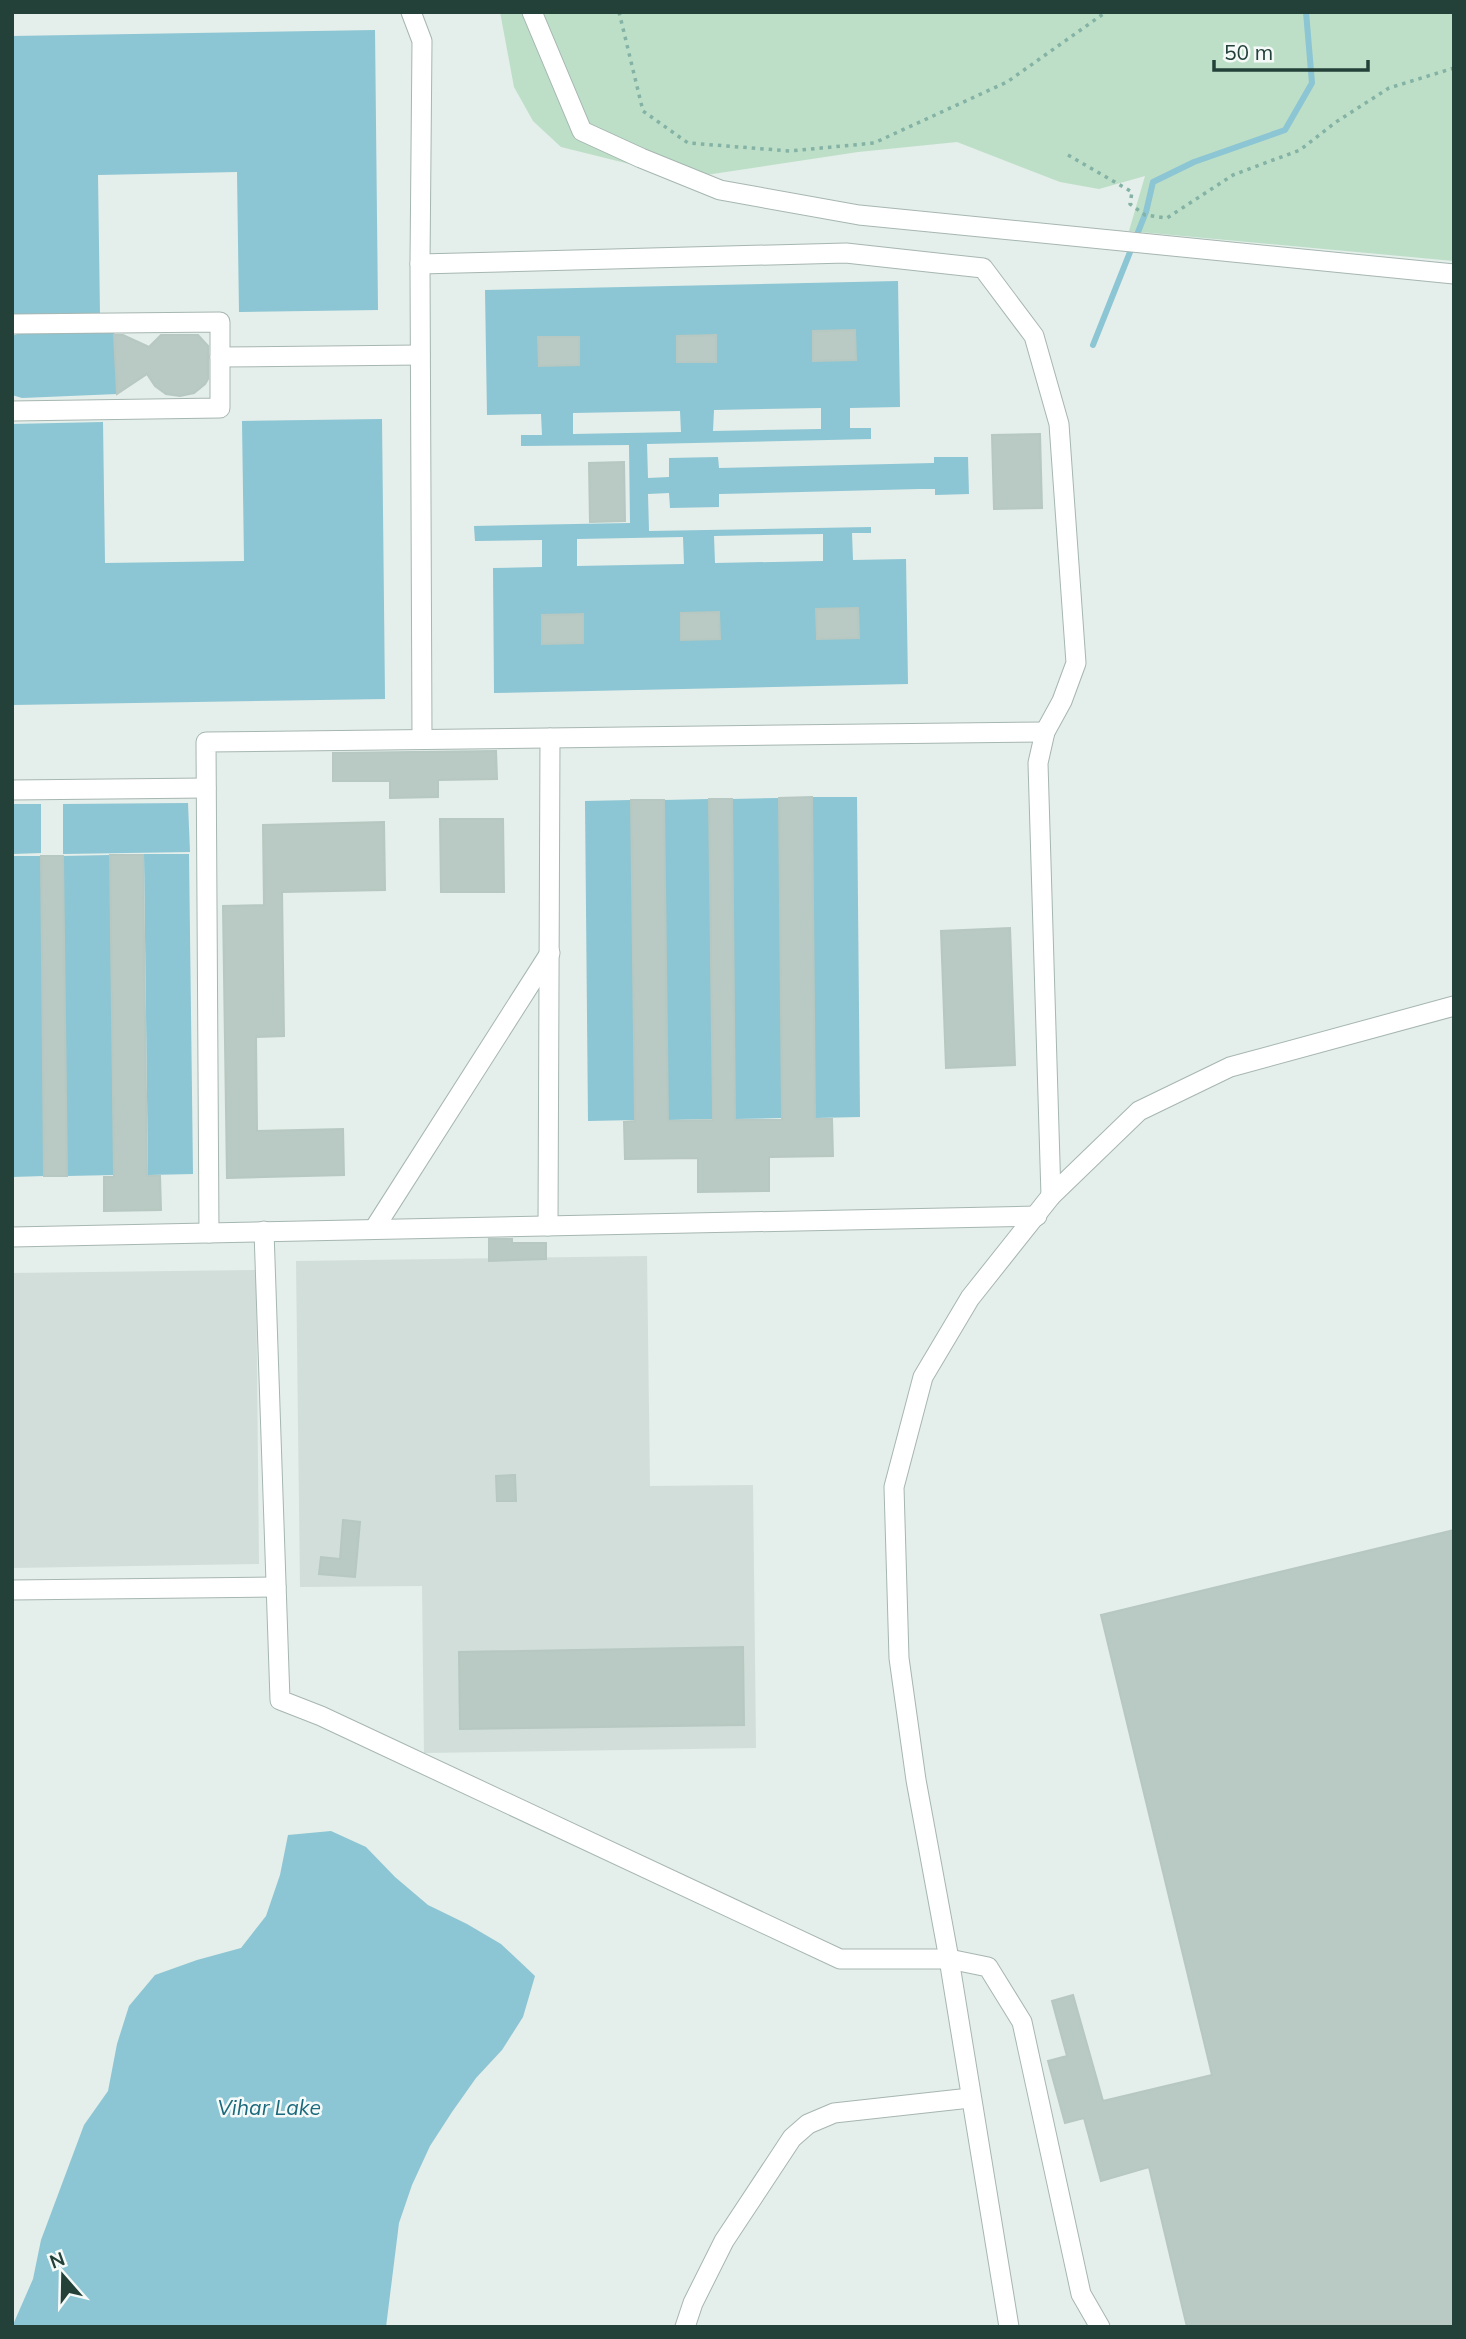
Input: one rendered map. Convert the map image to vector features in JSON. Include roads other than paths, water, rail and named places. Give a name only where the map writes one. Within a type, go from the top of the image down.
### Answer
[{"type":"lane","points":[[411,12],[422,41],[422,739]]},
{"type":"lane","points":[[533,12],[582,131],[720,190],[859,215],[1454,274]]},
{"type":"lane","points":[[420,264],[846,253],[983,268],[1034,336],[1059,424],[1076,663],[1062,701],[1045,732],[1038,763],[1051,1196]]},
{"type":"lane","points":[[12,324],[220,322],[220,408],[12,411]]},
{"type":"lane","points":[[220,357],[420,355]]},
{"type":"lane","points":[[209,1233],[206,742],[1045,732]]},
{"type":"lane","points":[[548,1226],[550,738]]},
{"type":"lane","points":[[12,790],[206,788]]},
{"type":"lane","points":[[374,1229],[550,953]]},
{"type":"lane","points":[[1009,2327],[949,1959],[916,1780],[899,1658],[894,1487],[923,1377],[970,1298],[1051,1196],[1139,1111],[1230,1067],[1454,1006]]},
{"type":"lane","points":[[12,1237],[1037,1216]]},
{"type":"lane","points":[[264,1231],[280,1700],[321,1716],[840,1959],[949,1959],[988,1968],[1022,2022],[1081,2294],[1100,2327]]},
{"type":"lane","points":[[12,1590],[276,1587]]},
{"type":"lane","points":[[685,2327],[693,2303],[724,2241],[792,2138],[808,2124],[834,2113],[970,2098]]},
{"type":"water","points":[[375,30],[378,310],[239,312],[237,172],[98,175],[100,316],[12,317],[12,36]]},
{"type":"water","points":[[898,281],[900,407],[850,408],[850,428],[871,428],[871,439],[647,444],[648,478],[669,477],[669,458],[718,457],[719,468],[934,463],[934,457],[968,457],[969,494],[935,495],[935,489],[919,489],[719,494],[719,507],[670,508],[669,493],[648,494],[649,531],[871,527],[871,533],[852,533],[853,560],[906,559],[908,684],[494,693],[493,568],[542,567],[542,540],[475,541],[474,526],[630,523],[629,445],[521,446],[521,435],[542,435],[541,414],[487,415],[485,290]],"holes":[[[821,408],[821,429],[713,431],[714,410]],[[680,411],[681,432],[573,434],[573,413]],[[823,534],[823,561],[715,563],[714,536]],[[683,537],[684,564],[577,566],[577,539]]]},
{"type":"water","points":[[114,331],[117,394],[22,398],[12,395],[12,336],[23,332]]},
{"type":"water","points":[[382,419],[385,699],[12,705],[12,424],[103,422],[105,563],[244,561],[242,421]]},
{"type":"water","points":[[812,797],[857,797],[860,1117],[815,1118]]},
{"type":"water","points":[[779,798],[782,1118],[735,1119],[732,799]]},
{"type":"water","points":[[709,799],[713,1119],[668,1120],[664,800]]},
{"type":"water","points":[[631,800],[635,1120],[588,1121],[585,801]]},
{"type":"water","points":[[188,803],[190,852],[63,854],[63,804]]},
{"type":"water","points":[[12,804],[41,804],[41,853],[12,854]]},
{"type":"water","points":[[144,854],[189,854],[193,1174],[148,1175]]},
{"type":"water","points":[[110,855],[114,1175],[67,1176],[63,856]]},
{"type":"water","points":[[12,856],[41,856],[44,1176],[12,1177]]},
{"type":"water","name":"Vihar Lake","points":[[331,1831],[366,1847],[428,1905],[501,1944],[535,1976],[523,2017],[502,2050],[476,2078],[452,2112],[430,2146],[412,2185],[399,2223],[386,2327],[12,2327],[33,2279],[41,2240],[84,2125],[108,2091],[117,2044],[129,2006],[155,1975],[241,1948],[266,1916],[280,1875],[288,1835]]},
{"type":"waterway","points":[[1093,345],[1146,212],[1153,182],[1194,162],[1285,130],[1312,83],[1306,12]]}]
